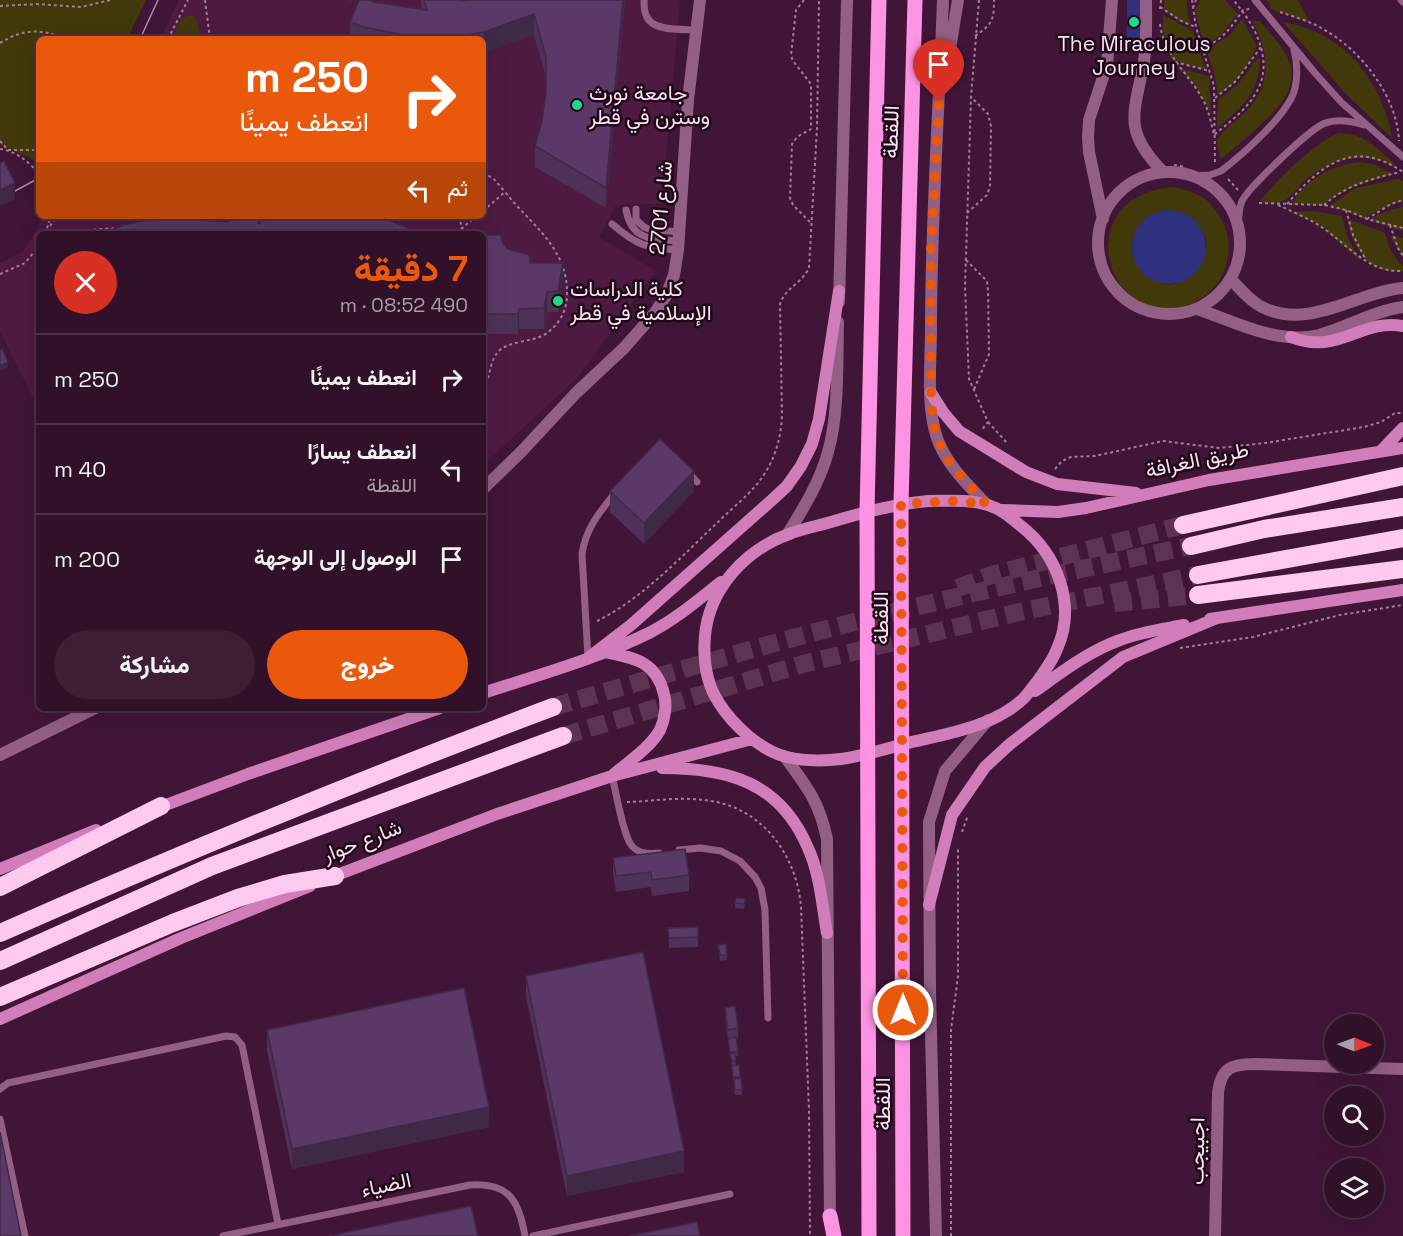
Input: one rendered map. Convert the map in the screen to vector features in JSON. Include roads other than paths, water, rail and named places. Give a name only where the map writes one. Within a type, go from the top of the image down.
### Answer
[{"type":"highway","points":[[1183,525],[1403,476]]},
{"type":"highway","points":[[1191,546],[1264,529],[1403,507]]},
{"type":"highway","points":[[1198,575],[1403,538]]},
{"type":"highway","points":[[1198,595],[1403,569]]},
{"type":"highway","points":[[0,933],[147,868],[553,707]]},
{"type":"highway","name":"شارع حوار","points":[[0,961],[212,866],[563,736]]},
{"type":"highway","points":[[0,887],[161,806]]},
{"type":"highway","points":[[0,997],[173,923],[238,898],[285,884],[335,876]]},
{"type":"main road","name":"اللقطة","points":[[869,1236],[867,511],[879,0]]},
{"type":"main road","name":"اللقطة","points":[[903,1236],[901,504],[915,0]]},
{"type":"main road","points":[[588,658],[631,626],[788,486],[812,444],[819,419],[839,291]]},
{"type":"main road","points":[[1291,337],[1307,343],[1324,344],[1377,326],[1393,324],[1403,326]]},
{"type":"main road","points":[[931,393],[950,422],[975,441],[1026,472],[1057,484],[1146,494]]},
{"type":"main road","points":[[1381,451],[1403,428]]},
{"type":"main road","name":"طريق الغرافة","points":[[1000,510],[1058,512],[1086,508],[1283,466],[1403,448]]},
{"type":"main road","points":[[486,692],[588,658],[650,632],[681,613],[729,576],[754,553],[787,535],[867,511],[901,504],[957,501],[986,504],[1000,510],[1028,531],[1046,550],[1057,569],[1063,593],[1065,619],[1058,647],[1048,667],[1024,698]]},
{"type":"main road","points":[[729,576],[714,598],[706,623],[707,676],[717,700],[732,722],[752,739],[785,757],[812,760],[840,759],[867,754],[988,720],[1005,712],[1081,660],[1112,643],[1142,633],[1217,618],[1403,590]]},
{"type":"main road","points":[[929,905],[952,815],[985,766],[1123,657],[1217,618]]},
{"type":"main road","points":[[604,652],[637,660],[651,668],[661,681],[665,698],[665,715],[659,730],[651,741],[612,776]]},
{"type":"main road","points":[[0,869],[248,774],[431,711]]},
{"type":"main road","name":"شارع حوار","points":[[0,1019],[181,938],[497,814],[612,776],[752,739]]},
{"type":"main road","points":[[646,768],[683,768],[739,777],[761,788],[779,803],[795,822],[809,848],[818,878],[827,933]]},
{"type":"main road","points":[[830,1216],[832,1236]]},
{"type":"street","name":"شارع 2701","points":[[486,486],[521,453],[576,393],[624,348],[654,314],[666,296],[674,275],[678,241],[688,100],[700,0]]},
{"type":"street","points":[[787,535],[818,481],[829,451],[834,419],[847,0]]},
{"type":"street","points":[[943,0],[939,122],[931,248],[933,423],[938,440],[951,465],[986,504]]},
{"type":"street","points":[[939,122],[958,0]]},
{"type":"street","points":[[1102,219],[1088,138],[1089,120],[1107,65],[1113,0]]},
{"type":"street","points":[[1146,0],[1144,58],[1134,102],[1133,120],[1140,142],[1149,158],[1167,168],[1190,172],[1213,187],[1228,203],[1238,224],[1240,252],[1231,279],[1217,297],[1197,309],[1173,315],[1136,307],[1120,295],[1108,280],[1099,256],[1098,244],[1102,219],[1108,206],[1126,186],[1167,168]]},
{"type":"street","points":[[1231,279],[1261,307],[1288,314],[1323,311],[1378,292],[1403,288]]},
{"type":"street","points":[[1197,309],[1249,328],[1291,337],[1318,335],[1382,311],[1403,307]]},
{"type":"street","points":[[0,755],[88,711]]},
{"type":"street","points":[[936,1236],[929,822],[945,771],[988,720]]},
{"type":"street","points":[[785,757],[813,796],[822,815],[827,839],[830,1216]]},
{"type":"street","name":"اجبيجب","points":[[1215,1236],[1219,1080],[1227,1070],[1238,1064],[1403,1069]]},
{"type":"lane","points":[[644,0],[646,16],[649,22],[656,26],[697,30]]},
{"type":"lane","points":[[1256,3],[1341,102],[1401,161]]},
{"type":"lane","points":[[1190,172],[1221,171],[1283,111],[1296,87],[1297,63],[1293,48]]},
{"type":"lane","points":[[1238,224],[1240,208],[1247,193],[1322,124],[1346,120],[1367,126]]},
{"type":"lane","points":[[636,209],[636,219],[644,227],[678,241]]},
{"type":"lane","points":[[626,210],[630,225],[639,235],[652,239],[678,241]]},
{"type":"lane","points":[[612,224],[643,246],[678,241]]},
{"type":"lane","points":[[683,466],[697,482]]},
{"type":"lane","points":[[588,658],[582,554],[584,542],[594,518],[622,485]]},
{"type":"lane","points":[[612,776],[628,841],[645,854],[664,852]]},
{"type":"lane","points":[[676,851],[700,848],[721,851],[740,861],[755,877],[761,888],[765,910],[768,1018]]},
{"type":"lane","points":[[0,1089],[8,1083],[19,1080],[226,1036],[235,1037],[242,1045],[278,1224]]},
{"type":"lane","points":[[0,1119],[25,1236]]},
{"type":"lane","name":"الضياء","points":[[223,1236],[470,1185],[487,1184],[502,1189],[515,1201],[522,1216],[525,1236]]},
{"type":"lane","points":[[533,1236],[730,1194]]},
{"type":"lane","points":[[264,1227],[266,1236]]},
{"type":"tunnel","points":[[958,588],[988,576],[1183,525]]},
{"type":"tunnel","points":[[553,707],[842,625],[991,589],[1191,546]]},
{"type":"tunnel","points":[[563,736],[803,664],[1019,612],[1198,575]]},
{"type":"tunnel","points":[[1114,603],[1198,595]]},
{"type":"tram line","points":[[141,36],[158,0]]},
{"type":"tram line","points":[[0,199],[36,180]]},
{"type":"place","name":"The Miraculous Journey","points":[[1134,22]]},
{"type":"place","name":"جامعة نورث وسترن في قطر","points":[[577,105]]},
{"type":"place","name":"كلية الدراسات الإسلامية في قطر","points":[[558,301]]}]
